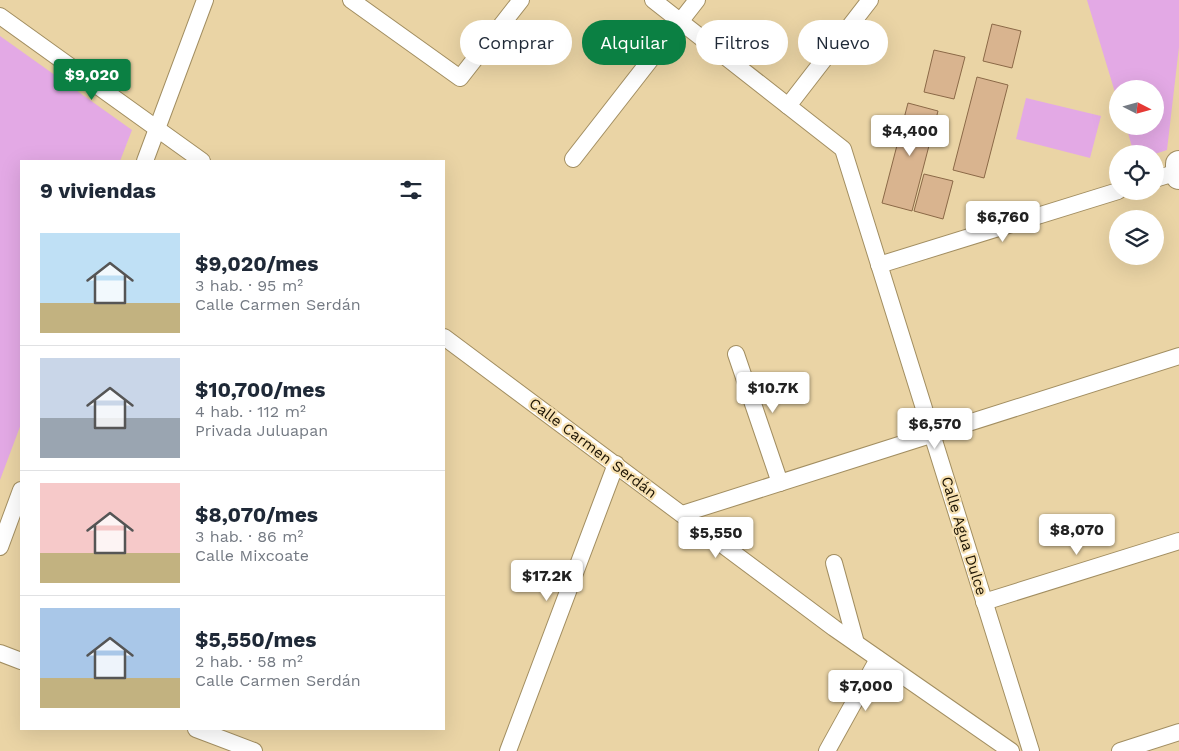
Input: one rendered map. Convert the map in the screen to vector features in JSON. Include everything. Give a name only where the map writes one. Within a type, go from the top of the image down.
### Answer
[{"type":"street","points":[[145,160],[205,0]]},
{"type":"street","points":[[351,0],[460,78],[521,0]]},
{"type":"street","points":[[653,0],[678,20]]},
{"type":"street","points":[[682,20],[697,0]]},
{"type":"street","points":[[686,27],[788,106],[870,0]]},
{"type":"street","points":[[0,16],[201,160]]},
{"type":"street","points":[[573,159],[646,65]]},
{"type":"street","name":"Calle Agua Dulce","points":[[788,106],[843,149],[1031,751]]},
{"type":"street","points":[[879,265],[1109,194]]},
{"type":"street","name":"Calle Carmen Serdán","points":[[445,338],[856,643],[1011,751]]},
{"type":"street","points":[[736,354],[780,483]]},
{"type":"street","points":[[682,514],[1179,356]]},
{"type":"street","points":[[508,751],[616,464]]},
{"type":"street","points":[[0,546],[20,493]]},
{"type":"street","points":[[984,602],[1179,541]]},
{"type":"street","points":[[834,563],[856,643]]},
{"type":"street","points":[[0,653],[20,661]]},
{"type":"street","points":[[827,751],[878,659]]},
{"type":"street","points":[[198,730],[254,751]]},
{"type":"street","points":[[1120,751],[1179,732]]},
{"type":"shaded area","points":[[1087,0],[1179,0],[1179,47],[1167,150],[1164,151],[1164,145],[1131,145],[1129,135],[1164,135],[1164,80],[1111,80]]},
{"type":"shaded area","points":[[0,36],[132,130],[120,160],[20,160],[20,427],[0,480]]},
{"type":"shaded area","points":[[1026,98],[1101,116],[1090,158],[1016,139]]},
{"type":"building","points":[[992,24],[1021,31],[1012,68],[983,61]]},
{"type":"building","points":[[934,50],[965,57],[954,99],[924,92]]},
{"type":"building","points":[[977,77],[1008,85],[984,178],[953,170]]},
{"type":"building","points":[[908,103],[938,111],[912,211],[882,203]]},
{"type":"building","points":[[924,174],[953,181],[943,219],[914,211]]}]
